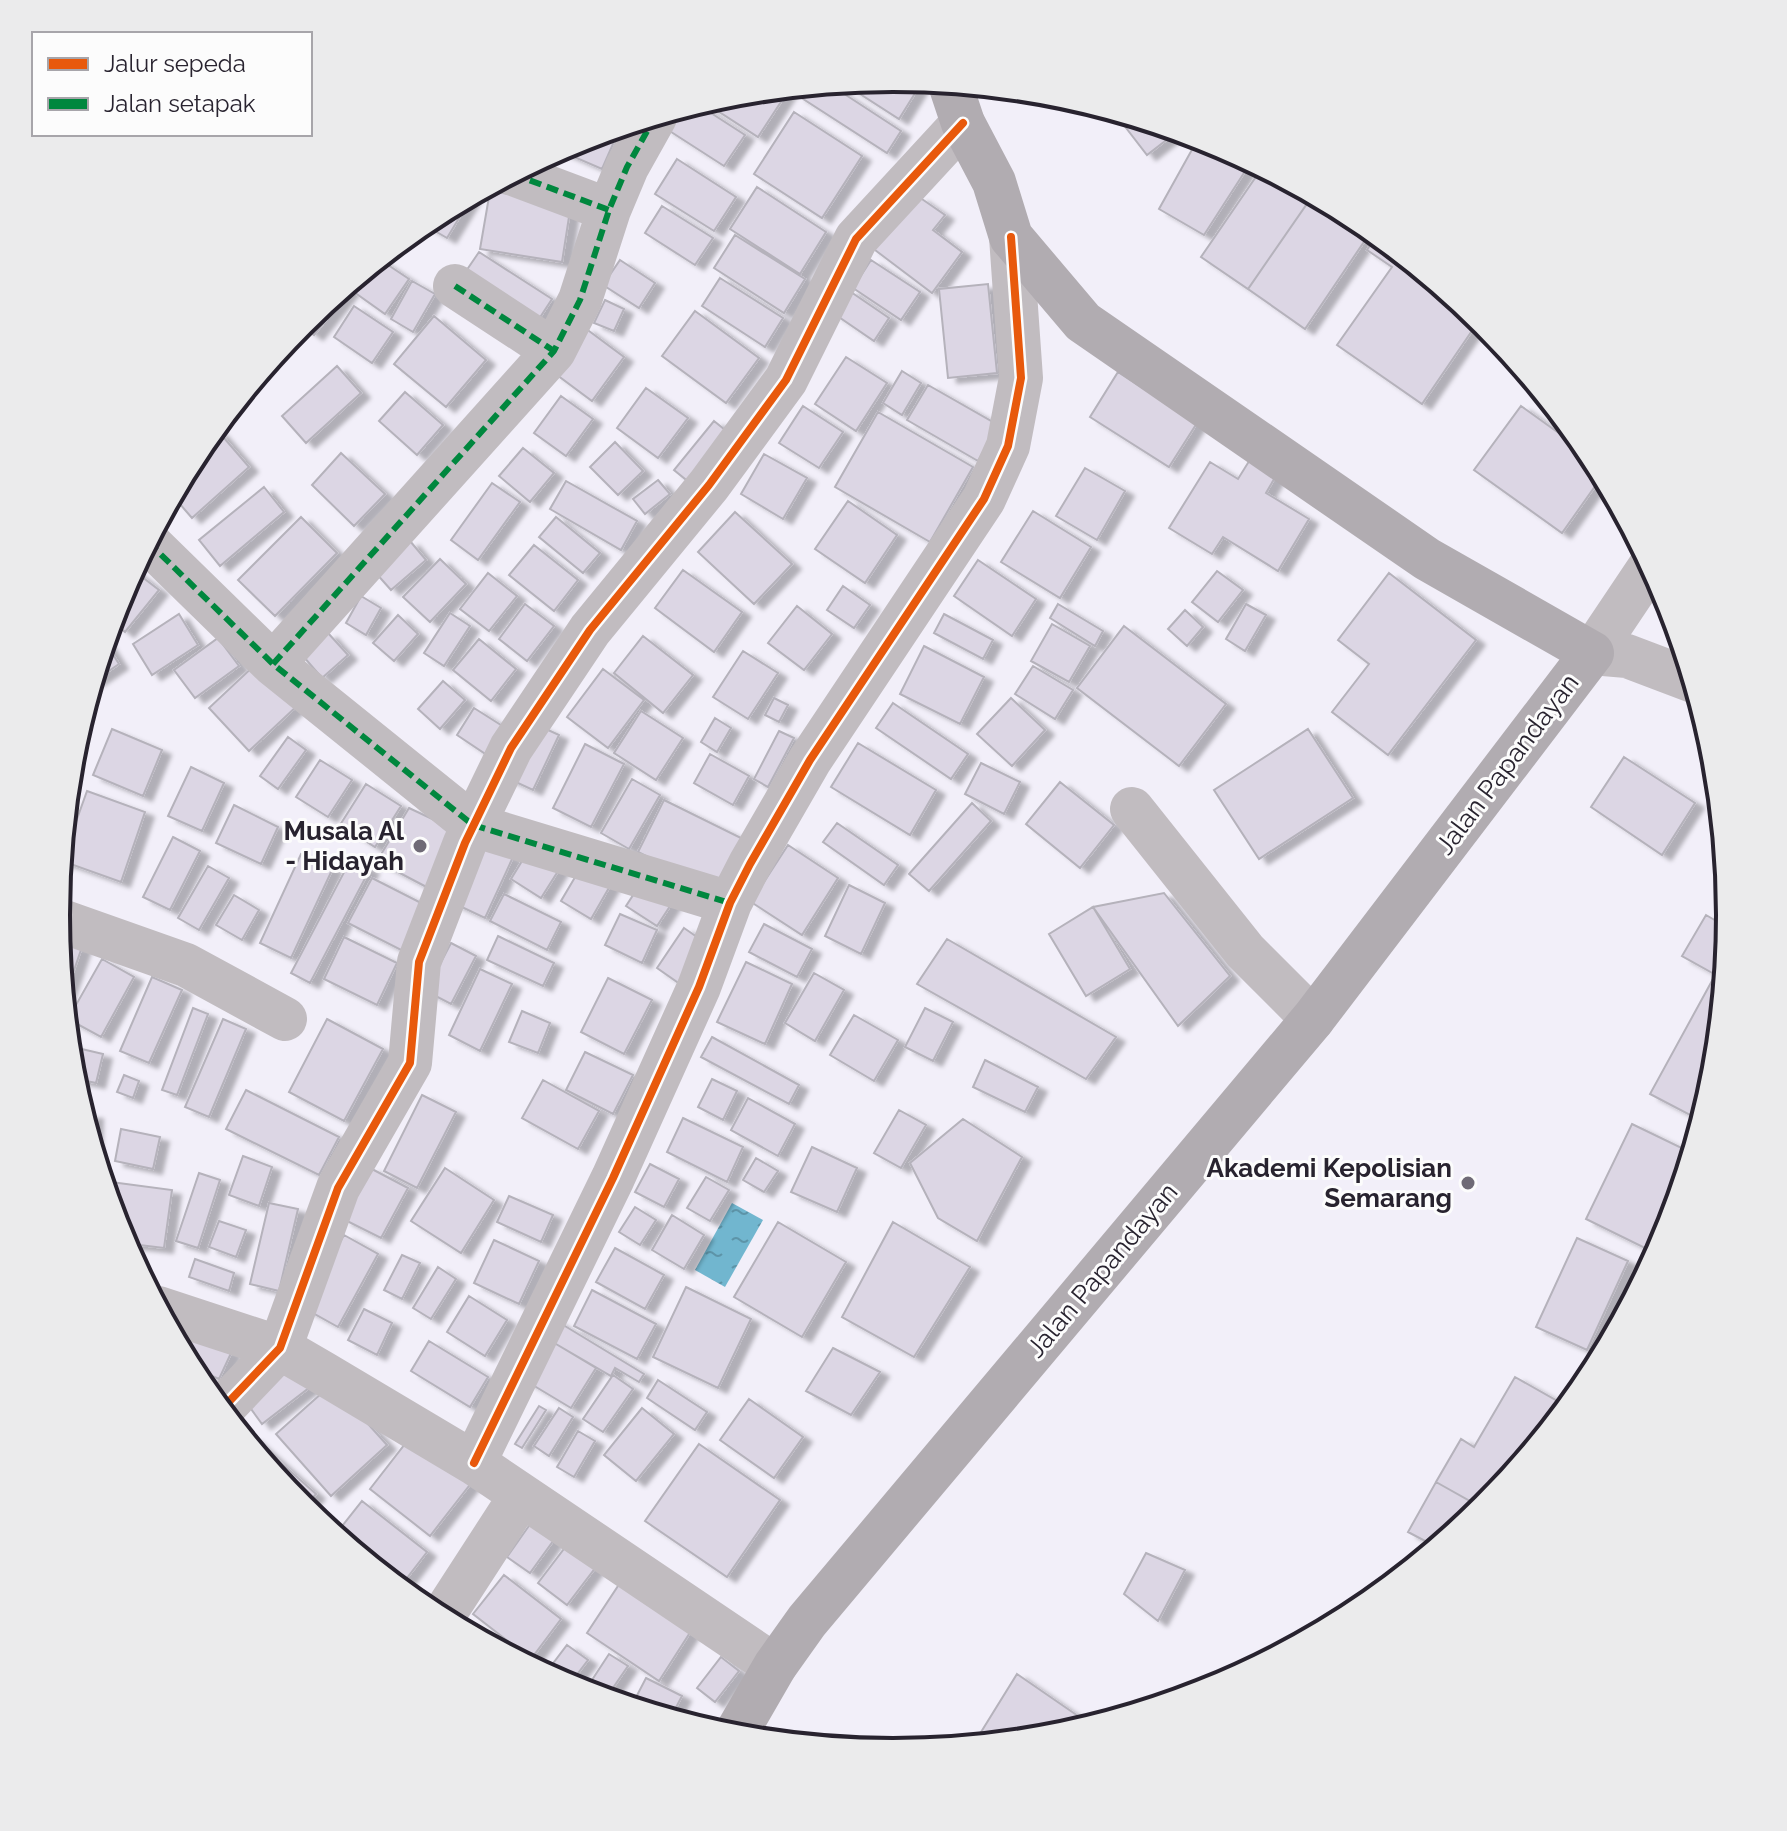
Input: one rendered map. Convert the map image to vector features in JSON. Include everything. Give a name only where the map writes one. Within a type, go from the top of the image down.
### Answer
[{"type":"main road","name":"Jalan Papandayan","points":[[741,1724],[775,1666],[807,1621],[1313,1019],[1592,653],[1427,559],[1083,322],[1011,237],[994,182],[956,103]]},
{"type":"street","points":[[229,1402],[280,1348],[338,1188],[410,1063],[419,962],[473,825],[511,748],[590,630],[709,485],[786,380],[856,239],[956,103]]},
{"type":"street","points":[[273,664],[554,351],[580,300],[609,210],[627,167],[648,130]]},
{"type":"street","points":[[526,179],[609,210]]},
{"type":"street","points":[[474,1463],[613,1178],[699,987],[730,903],[810,760],[984,499],[1008,446],[1021,378],[1011,237]]},
{"type":"street","points":[[455,286],[554,351]]},
{"type":"street","points":[[156,550],[273,664],[473,825],[730,903]]},
{"type":"street","name":"Jalan Papandayan","points":[[1592,653],[1643,576]]},
{"type":"street","points":[[1592,653],[1627,656],[1681,676]]},
{"type":"street","points":[[1132,809],[1245,951],[1313,1019]]},
{"type":"street","points":[[70,924],[186,965],[285,1019]]},
{"type":"street","points":[[172,1313],[280,1348],[474,1463],[520,1497],[775,1666]]},
{"type":"street","points":[[448,1608],[520,1497]]},
{"type":"water","points":[[732,1203],[763,1220],[725,1287],[695,1270]]},
{"type":"building","points":[[859,93],[915,93],[899,119]]},
{"type":"building","points":[[844,94],[901,131],[887,153],[801,98]]},
{"type":"building","points":[[782,100],[758,137],[718,111]]},
{"type":"building","points":[[794,112],[862,156],[822,218],[754,174]]},
{"type":"building","points":[[711,113],[745,135],[724,166],[665,128],[668,124]]},
{"type":"building","points":[[1124,125],[1167,139],[1147,155]]},
{"type":"building","points":[[614,142],[602,169],[574,157]]},
{"type":"building","points":[[1192,149],[1245,171],[1204,235],[1159,209]]},
{"type":"building","points":[[677,159],[736,197],[714,231],[655,194]]},
{"type":"building","points":[[1256,176],[1307,203],[1248,289],[1201,257]]},
{"type":"building","points":[[757,187],[826,232],[800,274],[730,229]]},
{"type":"building","points":[[500,193],[571,204],[562,262],[480,249],[489,198]]},
{"type":"building","points":[[919,197],[945,215],[933,230],[962,252],[932,293],[871,247]]},
{"type":"building","points":[[1307,203],[1365,241],[1305,329],[1248,289]]},
{"type":"building","points":[[662,206],[713,238],[695,265],[645,233]]},
{"type":"building","points":[[461,215],[447,238],[436,231]]},
{"type":"building","points":[[735,235],[805,279],[784,313],[714,268]]},
{"type":"building","points":[[1370,245],[1395,262],[1473,330],[1422,404],[1337,345],[1392,267],[1367,250]]},
{"type":"building","points":[[479,252],[552,299],[535,325],[462,277]]},
{"type":"building","points":[[620,260],[655,283],[639,308],[603,285]]},
{"type":"building","points":[[871,260],[920,292],[901,320],[853,288]]},
{"type":"building","points":[[388,265],[409,279],[385,314],[355,293]]},
{"type":"building","points":[[720,278],[783,318],[765,347],[702,306]]},
{"type":"building","points":[[412,281],[435,294],[413,332],[391,319]]},
{"type":"building","points":[[988,284],[997,373],[948,378],[939,289]]},
{"type":"building","points":[[848,290],[889,318],[874,341],[833,313]]},
{"type":"building","points":[[605,300],[624,309],[614,331],[594,323]]},
{"type":"building","points":[[354,306],[393,332],[372,363],[334,337]]},
{"type":"building","points":[[695,311],[759,358],[726,403],[662,356]]},
{"type":"building","points":[[434,316],[486,360],[446,407],[394,364]]},
{"type":"building","points":[[328,317],[314,335],[311,333]]},
{"type":"building","points":[[585,328],[624,357],[592,401],[553,372]]},
{"type":"building","points":[[846,357],[887,383],[856,431],[815,404]]},
{"type":"building","points":[[337,366],[361,393],[306,443],[282,416]]},
{"type":"building","points":[[902,371],[921,383],[902,415],[883,403]]},
{"type":"building","points":[[1118,372],[1197,423],[1169,467],[1090,417]]},
{"type":"building","points":[[928,385],[998,425],[978,461],[907,420]]},
{"type":"building","points":[[646,388],[688,418],[658,458],[617,428]]},
{"type":"building","points":[[405,392],[443,425],[417,455],[379,421]]},
{"type":"building","points":[[561,396],[593,419],[566,456],[534,433]]},
{"type":"building","points":[[803,406],[843,432],[819,468],[779,443]]},
{"type":"building","points":[[1521,406],[1562,435],[1595,486],[1562,533],[1474,470]]},
{"type":"building","points":[[878,412],[973,467],[930,542],[835,487]]},
{"type":"building","points":[[714,421],[730,434],[690,483],[674,470]]},
{"type":"building","points":[[224,437],[249,467],[192,518],[180,504]]},
{"type":"building","points":[[615,442],[643,471],[618,495],[590,467]]},
{"type":"building","points":[[523,448],[554,473],[530,502],[499,476]]},
{"type":"building","points":[[341,453],[385,494],[354,526],[312,485]]},
{"type":"building","points":[[764,454],[807,478],[783,519],[741,494]]},
{"type":"building","points":[[1251,458],[1277,474],[1266,493],[1309,519],[1278,571],[1223,537],[1212,554],[1169,528],[1210,462],[1238,479]]},
{"type":"building","points":[[1085,468],[1125,491],[1097,540],[1056,516]]},
{"type":"building","points":[[658,480],[670,494],[645,514],[633,499]]},
{"type":"building","points":[[566,481],[637,521],[621,550],[550,509]]},
{"type":"building","points":[[492,483],[520,502],[478,560],[451,540]]},
{"type":"building","points":[[264,487],[284,512],[220,566],[199,540]]},
{"type":"building","points":[[848,501],[897,535],[865,583],[815,549]]},
{"type":"building","points":[[1033,511],[1091,547],[1060,598],[1001,562]]},
{"type":"building","points":[[735,512],[792,564],[754,604],[698,552]]},
{"type":"building","points":[[301,517],[337,553],[275,616],[238,580]]},
{"type":"building","points":[[556,517],[600,553],[583,573],[539,537]]},
{"type":"building","points":[[410,541],[426,560],[391,590],[375,572]]},
{"type":"building","points":[[534,545],[578,580],[554,611],[509,575]]},
{"type":"building","points":[[440,559],[466,584],[430,622],[403,597]]},
{"type":"building","points":[[978,560],[1036,599],[1012,636],[954,596]]},
{"type":"building","points":[[683,570],[742,612],[714,652],[655,608]]},
{"type":"building","points":[[1217,571],[1243,590],[1218,622],[1192,602]]},
{"type":"building","points":[[488,573],[517,596],[489,631],[460,609]]},
{"type":"building","points":[[1389,573],[1476,640],[1388,755],[1332,712],[1369,664],[1338,640]]},
{"type":"building","points":[[143,578],[159,590],[125,632],[122,629]]},
{"type":"building","points":[[843,586],[870,605],[854,628],[827,610]]},
{"type":"building","points":[[361,596],[381,608],[366,635],[346,623]]},
{"type":"building","points":[[525,604],[554,626],[527,661],[499,639]]},
{"type":"building","points":[[1058,604],[1103,631],[1095,646],[1050,618]]},
{"type":"building","points":[[1246,604],[1266,615],[1245,651],[1226,639]]},
{"type":"building","points":[[797,606],[832,634],[804,670],[768,643]]},
{"type":"building","points":[[1185,610],[1203,627],[1187,646],[1168,629]]},
{"type":"building","points":[[450,613],[470,626],[444,666],[424,653]]},
{"type":"building","points":[[179,614],[198,645],[152,675],[133,644]]},
{"type":"building","points":[[944,614],[993,640],[983,659],[934,633]]},
{"type":"building","points":[[398,615],[418,634],[394,661],[373,643]]},
{"type":"building","points":[[1052,624],[1090,646],[1069,682],[1031,661]]},
{"type":"building","points":[[1124,626],[1226,704],[1179,766],[1077,688]]},
{"type":"building","points":[[328,633],[348,655],[322,678],[303,656]]},
{"type":"building","points":[[643,636],[693,675],[663,713],[614,673]]},
{"type":"building","points":[[218,638],[239,666],[195,698],[174,670]]},
{"type":"building","points":[[479,639],[516,669],[491,701],[453,670]]},
{"type":"building","points":[[924,646],[984,677],[960,724],[900,694]]},
{"type":"building","points":[[743,651],[778,673],[748,719],[713,697]]},
{"type":"building","points":[[113,654],[119,664],[107,672]]},
{"type":"building","points":[[257,663],[298,705],[249,751],[209,708]]},
{"type":"building","points":[[1033,666],[1073,690],[1055,719],[1015,694]]},
{"type":"building","points":[[603,669],[644,700],[608,748],[567,717]]},
{"type":"building","points":[[443,681],[465,700],[440,729],[418,709]]},
{"type":"building","points":[[774,698],[788,705],[779,722],[765,715]]},
{"type":"building","points":[[1011,698],[1045,730],[1012,766],[977,734]]},
{"type":"building","points":[[893,703],[968,754],[951,779],[876,728]]},
{"type":"building","points":[[474,708],[504,727],[487,755],[457,735]]},
{"type":"building","points":[[641,711],[683,738],[656,780],[614,753]]},
{"type":"building","points":[[715,718],[731,728],[717,752],[701,742]]},
{"type":"building","points":[[533,723],[559,735],[533,790],[507,778]]},
{"type":"building","points":[[112,729],[162,750],[143,796],[93,775]]},
{"type":"building","points":[[1308,729],[1353,798],[1259,859],[1214,790]]},
{"type":"building","points":[[779,731],[794,738],[768,787],[754,779]]},
{"type":"building","points":[[288,737],[306,750],[278,789],[260,776]]},
{"type":"building","points":[[858,743],[936,790],[910,835],[831,787]]},
{"type":"building","points":[[585,744],[624,764],[591,827],[553,808]]},
{"type":"building","points":[[710,754],[749,776],[733,805],[694,783]]},
{"type":"building","points":[[1624,757],[1695,803],[1662,855],[1591,807]]},
{"type":"building","points":[[320,760],[352,780],[328,817],[296,797]]},
{"type":"building","points":[[981,763],[1020,782],[1004,814],[965,794]]},
{"type":"building","points":[[191,767],[224,783],[202,831],[168,816]]},
{"type":"building","points":[[632,779],[660,795],[629,849],[601,833]]},
{"type":"building","points":[[1060,782],[1114,825],[1080,868],[1026,824]]},
{"type":"building","points":[[366,784],[401,806],[375,847],[340,825]]},
{"type":"building","points":[[87,791],[145,812],[121,882],[72,865],[76,823]]},
{"type":"building","points":[[664,800],[745,840],[719,892],[638,852]]},
{"type":"building","points":[[972,803],[991,821],[929,891],[909,874]]},
{"type":"building","points":[[234,805],[278,827],[261,864],[216,843]]},
{"type":"building","name":"Musala Al - Hidayah","points":[[409,808],[460,832],[436,892],[377,861]]},
{"type":"building","points":[[837,823],[898,865],[884,885],[823,842]]},
{"type":"building","points":[[173,837],[200,851],[170,910],[143,897]]},
{"type":"building","points":[[483,843],[513,857],[485,918],[449,901]]},
{"type":"building","points":[[788,845],[838,878],[802,935],[751,902]]},
{"type":"building","points":[[530,848],[560,868],[541,898],[511,879]]},
{"type":"building","points":[[301,854],[333,868],[291,958],[260,943]]},
{"type":"building","points":[[351,859],[370,869],[310,983],[291,973]]},
{"type":"building","points":[[584,862],[614,879],[591,919],[561,901]]},
{"type":"building","points":[[208,866],[229,878],[199,930],[178,918]]},
{"type":"building","points":[[372,878],[429,907],[405,952],[348,923]]},
{"type":"building","points":[[643,880],[674,900],[657,926],[626,906]]},
{"type":"building","points":[[849,885],[885,903],[861,954],[825,936]]},
{"type":"building","points":[[1164,893],[1230,976],[1178,1026],[1093,907]]},
{"type":"building","points":[[504,894],[561,922],[547,950],[490,921]]},
{"type":"building","points":[[234,895],[259,910],[242,940],[216,925]]},
{"type":"building","points":[[1093,907],[1130,969],[1086,996],[1049,934]]},
{"type":"building","points":[[620,914],[657,930],[642,963],[605,945]]},
{"type":"building","points":[[1706,915],[1717,921],[1715,974],[1682,956]]},
{"type":"building","points":[[764,924],[812,949],[797,977],[749,952]]},
{"type":"building","points":[[684,928],[707,944],[680,984],[657,968]]},
{"type":"building","points":[[498,936],[554,963],[543,986],[487,960]]},
{"type":"building","points":[[344,937],[397,963],[377,1005],[324,979]]},
{"type":"building","points":[[947,939],[1116,1037],[1086,1079],[917,984]]},
{"type":"building","points":[[451,943],[476,956],[451,1004],[426,991]]},
{"type":"building","points":[[71,945],[82,947],[73,974]]},
{"type":"building","points":[[102,959],[134,977],[101,1037],[77,1024],[75,1006]]},
{"type":"building","points":[[746,962],[792,984],[765,1044],[717,1022]]},
{"type":"building","points":[[480,969],[512,984],[480,1051],[449,1035]]},
{"type":"building","points":[[814,973],[844,990],[815,1041],[785,1023]]},
{"type":"building","points":[[152,977],[182,990],[149,1063],[120,1051]]},
{"type":"building","points":[[608,978],[652,1000],[624,1054],[581,1032]]},
{"type":"building","points":[[1713,979],[1710,1023],[1692,1116],[1650,1094]]},
{"type":"building","points":[[193,1008],[208,1014],[177,1095],[162,1090]]},
{"type":"building","points":[[925,1008],[953,1022],[933,1061],[905,1047]]},
{"type":"building","points":[[522,1011],[550,1023],[538,1053],[509,1042]]},
{"type":"building","points":[[854,1015],[898,1040],[874,1081],[830,1055]]},
{"type":"building","points":[[223,1019],[246,1029],[209,1117],[185,1107]]},
{"type":"building","points":[[327,1019],[383,1049],[344,1121],[289,1092]]},
{"type":"building","points":[[712,1037],[799,1085],[789,1104],[701,1057]]},
{"type":"building","points":[[81,1049],[103,1054],[96,1083],[87,1081]]},
{"type":"building","points":[[585,1052],[633,1075],[613,1114],[566,1090]]},
{"type":"building","points":[[985,1060],[1038,1087],[1025,1112],[973,1087]]},
{"type":"building","points":[[124,1075],[139,1081],[133,1098],[117,1092]]},
{"type":"building","points":[[712,1079],[737,1091],[723,1120],[698,1107]]},
{"type":"building","points":[[543,1080],[599,1111],[578,1149],[522,1118]]},
{"type":"building","points":[[246,1090],[339,1137],[319,1175],[226,1129]]},
{"type":"building","points":[[422,1095],[456,1112],[417,1188],[384,1171]]},
{"type":"building","points":[[748,1098],[795,1124],[778,1156],[731,1130]]},
{"type":"building","points":[[899,1110],[926,1125],[901,1168],[874,1153]]},
{"type":"building","points":[[683,1118],[743,1147],[727,1182],[667,1152]]},
{"type":"building","points":[[963,1119],[1022,1157],[977,1241],[938,1218],[910,1163]]},
{"type":"building","points":[[1632,1124],[1683,1149],[1646,1249],[1586,1219]]},
{"type":"building","points":[[121,1129],[160,1137],[153,1169],[115,1161]]},
{"type":"building","points":[[812,1147],[857,1168],[837,1212],[791,1192]]},
{"type":"building","points":[[243,1156],[272,1167],[259,1206],[229,1195]]},
{"type":"building","points":[[756,1158],[778,1171],[764,1192],[743,1180]]},
{"type":"building","points":[[650,1164],[679,1179],[664,1207],[635,1192]]},
{"type":"building","points":[[370,1168],[408,1188],[381,1238],[343,1219]]},
{"type":"building","points":[[445,1168],[494,1200],[461,1253],[411,1221]]},
{"type":"building","points":[[199,1173],[220,1180],[198,1248],[176,1241]]},
{"type":"building","points":[[706,1177],[729,1190],[710,1221],[687,1208]]},
{"type":"building","points":[[115,1183],[172,1190],[164,1248],[139,1245]]},
{"type":"building","points":[[509,1196],[553,1215],[541,1242],[497,1222]]},
{"type":"building","points":[[269,1203],[298,1209],[279,1291],[250,1284]]},
{"type":"building","points":[[635,1207],[656,1220],[640,1245],[619,1232]]},
{"type":"building","points":[[672,1215],[704,1235],[684,1269],[652,1250]]},
{"type":"building","points":[[219,1221],[246,1230],[236,1257],[209,1247]]},
{"type":"building","points":[[778,1222],[846,1262],[802,1337],[734,1297]]},
{"type":"building","points":[[893,1222],[970,1267],[914,1357],[842,1317]]},
{"type":"building","points":[[344,1235],[378,1254],[338,1327],[304,1308]]},
{"type":"building","points":[[1577,1238],[1628,1261],[1587,1350],[1536,1327]]},
{"type":"building","points":[[494,1240],[539,1261],[519,1304],[474,1283]]},
{"type":"building","points":[[615,1248],[664,1275],[645,1309],[596,1282]]},
{"type":"building","points":[[402,1255],[420,1263],[402,1299],[384,1290]]},
{"type":"building","points":[[195,1259],[234,1273],[229,1291],[189,1277]]},
{"type":"building","points":[[438,1267],[456,1279],[431,1319],[413,1308]]},
{"type":"building","points":[[686,1287],[751,1319],[718,1388],[653,1357]]},
{"type":"building","points":[[592,1290],[656,1324],[637,1359],[574,1326]]},
{"type":"building","points":[[469,1296],[507,1320],[485,1356],[447,1332]]},
{"type":"building","points":[[364,1309],[392,1323],[377,1355],[348,1340]]},
{"type":"building","points":[[555,1320],[644,1374],[639,1382],[615,1368],[611,1376],[544,1337]]},
{"type":"building","points":[[186,1336],[232,1351],[219,1379],[211,1375]]},
{"type":"building","points":[[546,1338],[596,1368],[571,1408],[521,1378]]},
{"type":"building","points":[[429,1341],[488,1377],[470,1407],[411,1371]]},
{"type":"building","points":[[833,1348],[880,1372],[851,1415],[806,1391]]},
{"type":"building","points":[[295,1359],[314,1384],[262,1424],[243,1398]]},
{"type":"building","points":[[613,1375],[633,1389],[603,1432],[583,1419]]},
{"type":"building","points":[[1515,1377],[1558,1401],[1513,1458],[1472,1502],[1436,1482],[1461,1439],[1474,1447]]},
{"type":"building","points":[[658,1380],[707,1412],[695,1430],[647,1398]]},
{"type":"building","points":[[332,1384],[387,1445],[331,1496],[276,1434]]},
{"type":"building","points":[[749,1399],[803,1437],[774,1478],[720,1440]]},
{"type":"building","points":[[539,1406],[546,1410],[522,1448],[515,1444]]},
{"type":"building","points":[[559,1408],[573,1417],[549,1456],[534,1446]]},
{"type":"building","points":[[642,1408],[674,1434],[636,1481],[604,1455]]},
{"type":"building","points":[[578,1431],[595,1441],[574,1477],[557,1467]]},
{"type":"building","points":[[412,1435],[472,1482],[430,1536],[370,1489]]},
{"type":"building","points":[[699,1444],[780,1500],[727,1577],[645,1521]]},
{"type":"building","points":[[270,1453],[316,1494],[312,1499]]},
{"type":"building","points":[[1436,1482],[1472,1502],[1427,1542],[1408,1532]]},
{"type":"building","points":[[362,1501],[427,1552],[406,1579],[342,1526]]},
{"type":"building","points":[[538,1513],[561,1530],[530,1573],[507,1557]]},
{"type":"building","points":[[570,1541],[599,1563],[567,1605],[538,1583]]},
{"type":"building","points":[[1146,1553],[1185,1570],[1158,1621],[1124,1594]]},
{"type":"building","points":[[504,1575],[561,1619],[533,1656],[515,1646],[473,1614]]},
{"type":"building","points":[[620,1583],[691,1631],[659,1681],[587,1633]]},
{"type":"building","points":[[567,1645],[588,1660],[576,1675],[552,1664]]},
{"type":"building","points":[[609,1654],[628,1666],[612,1689],[591,1681]]},
{"type":"building","points":[[721,1657],[739,1671],[715,1702],[697,1688]]},
{"type":"building","points":[[1017,1674],[1078,1716],[1054,1723],[980,1734]]},
{"type":"building","points":[[646,1678],[682,1696],[675,1709],[636,1697]]},
{"type":"marked path","points":[[273,664],[554,351],[580,300],[609,210],[627,167],[648,130]]},
{"type":"marked path","points":[[526,179],[609,210]]},
{"type":"marked path","points":[[455,286],[554,351]]},
{"type":"marked path","points":[[156,550],[273,664],[473,825],[730,903]]},
{"type":"cycle path","points":[[229,1402],[280,1348],[338,1188],[410,1063],[419,962],[465,843],[511,748],[590,630],[709,485],[786,380],[856,239],[963,123]]},
{"type":"cycle path","points":[[474,1463],[613,1178],[699,987],[730,903],[750,864],[810,760],[984,499],[1008,446],[1021,378],[1011,237]]},
{"type":"place","name":"Musala Al - Hidayah","points":[[420,846]]},
{"type":"place","name":"Akademi Kepolisian Semarang","points":[[1468,1183]]}]
